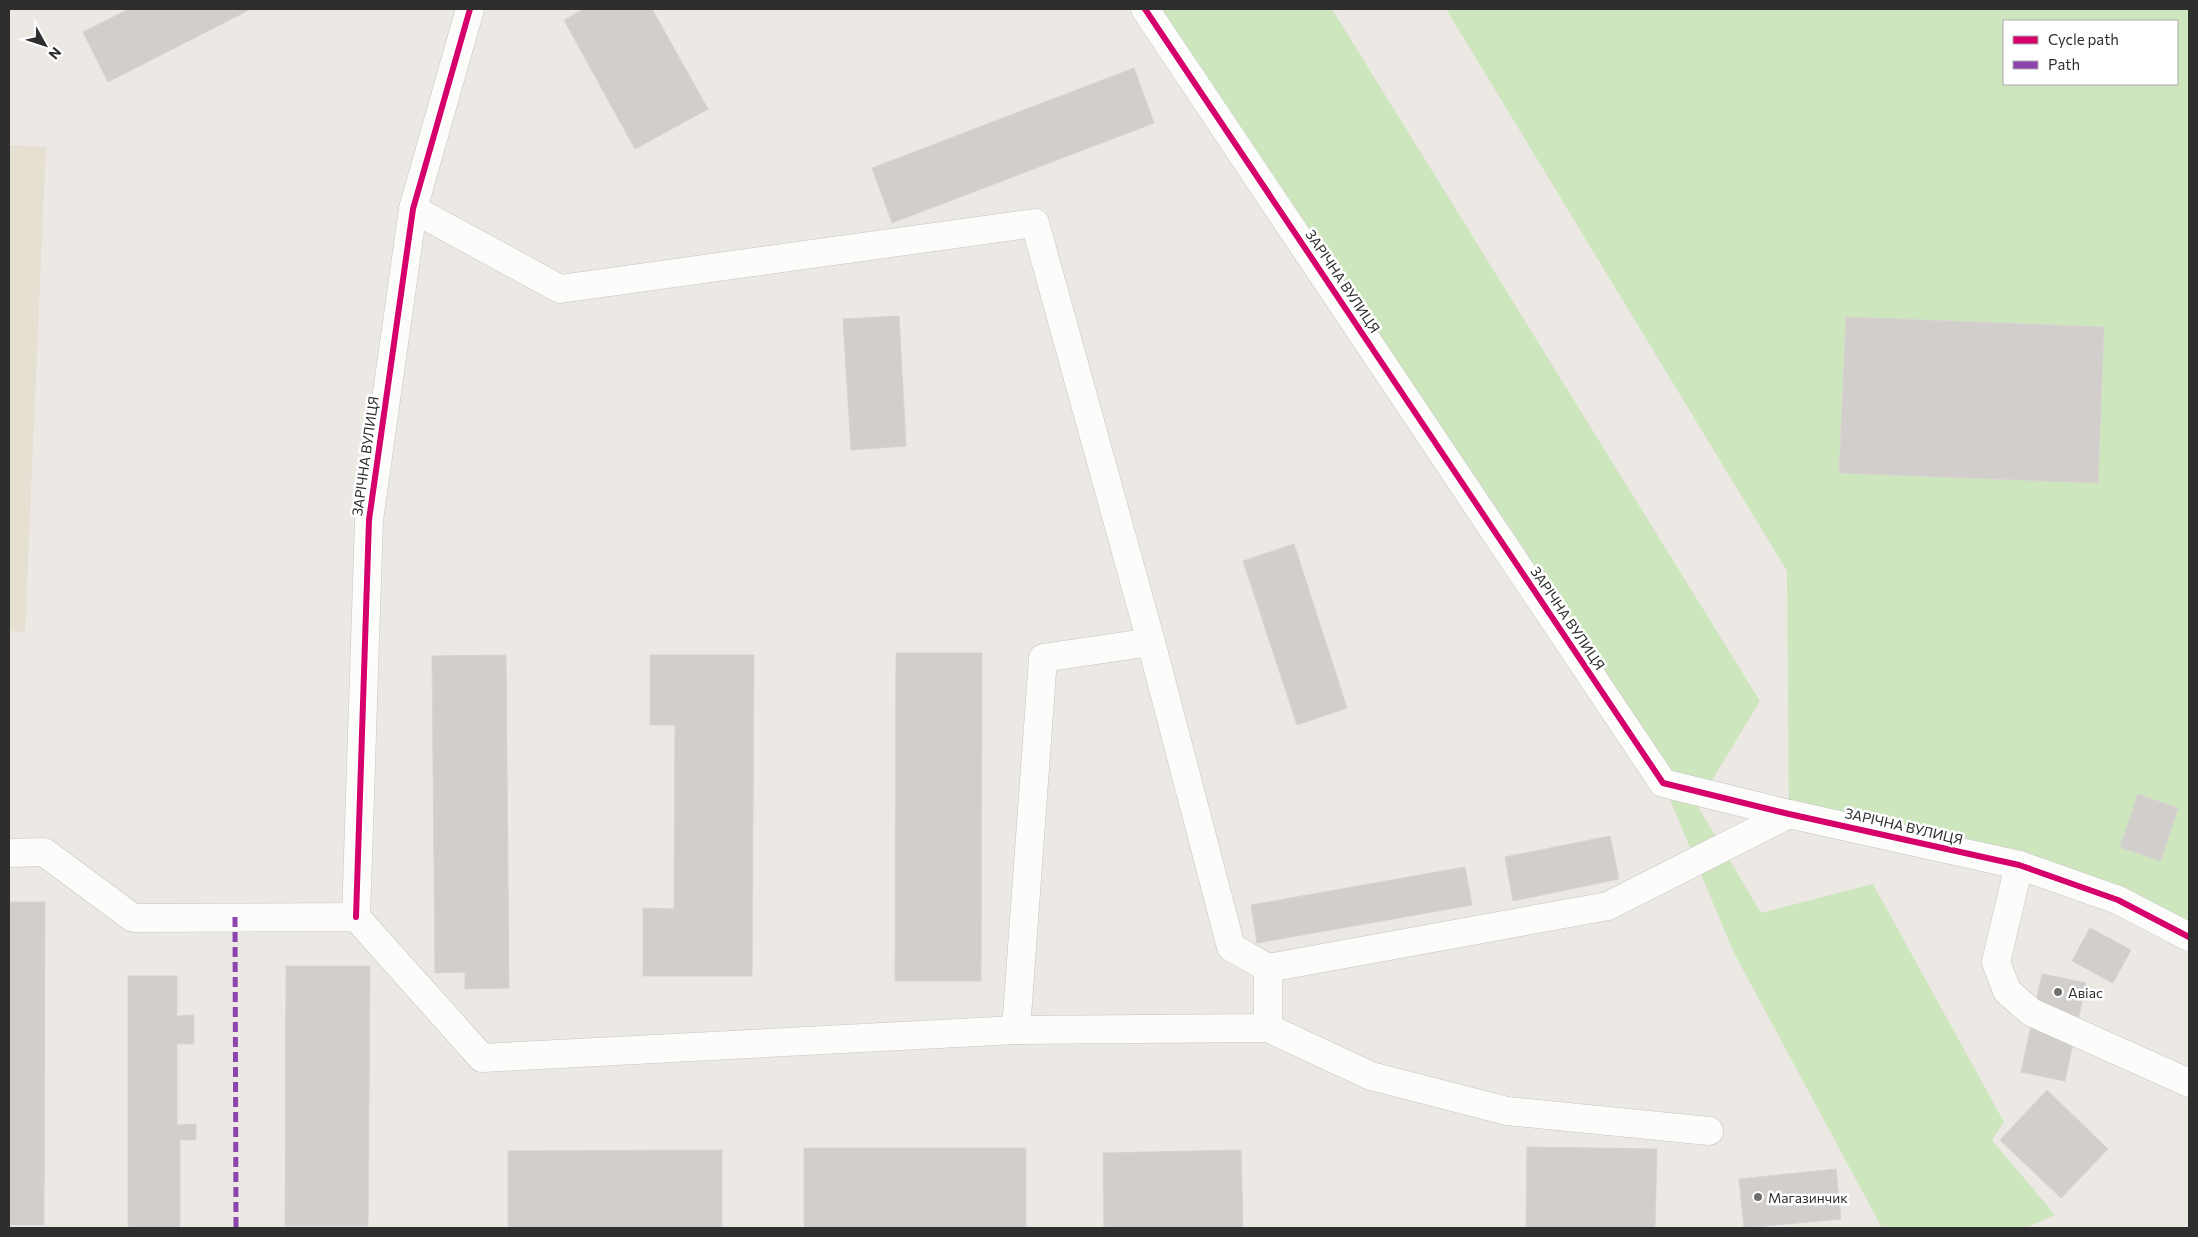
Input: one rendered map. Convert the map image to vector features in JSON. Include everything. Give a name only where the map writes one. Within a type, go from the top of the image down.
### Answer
[{"type":"street","name":"ЗАРІЧНА ВУЛИЦЯ","points":[[356,917],[369,520],[413,209],[470,9]]},
{"type":"street","name":"ЗАРІЧНА ВУЛИЦЯ","points":[[1145,9],[1663,783],[1789,814],[2019,865],[2118,900],[2189,937]]},
{"type":"street","points":[[413,209],[560,289],[1035,223],[1151,642],[1232,947],[1268,968],[1608,906],[1789,814]]},
{"type":"street","points":[[1016,1030],[1043,658],[1151,642]]},
{"type":"street","points":[[9,852],[44,852],[133,918],[356,917],[482,1058],[1016,1030],[1268,1028],[1371,1076],[1507,1110],[1709,1131]]},
{"type":"street","points":[[2019,865],[1996,962],[2007,991],[2030,1012],[2189,1083]]},
{"type":"street","points":[[1268,968],[1268,1028]]},
{"type":"shaded area","points":[[9,145],[46,147],[25,632],[9,631]]},
{"type":"green space","points":[[1145,9],[1332,9],[1760,701],[1697,805],[1761,913],[1873,884],[2004,1122],[1992,1140],[2055,1215],[2026,1228],[1882,1228],[1733,951],[1663,783]]},
{"type":"green space","points":[[1446,9],[2189,9],[2189,937],[2118,900],[1789,814],[1787,571]]},
{"type":"building","points":[[129,9],[251,9],[108,82],[83,32]]},
{"type":"building","points":[[584,9],[652,9],[708,109],[635,149],[564,20]]},
{"type":"building","points":[[1134,68],[1154,123],[892,223],[872,168]]},
{"type":"building","points":[[899,316],[906,446],[851,450],[843,319]]},
{"type":"building","points":[[1846,317],[2104,327],[2098,483],[1839,473]]},
{"type":"building","points":[[1294,544],[1347,708],[1297,725],[1243,561]]},
{"type":"building","points":[[896,653],[982,653],[981,981],[895,981]]},
{"type":"building","points":[[506,655],[509,988],[465,989],[465,972],[435,973],[432,656]]},
{"type":"building","points":[[650,655],[754,655],[752,976],[643,976],[643,908],[674,909],[675,725],[650,725]]},
{"type":"building","points":[[2138,794],[2178,808],[2161,861],[2120,847]]},
{"type":"building","points":[[1610,836],[1619,879],[1513,901],[1505,857]]},
{"type":"building","points":[[1465,867],[1472,905],[1257,943],[1251,905]]},
{"type":"building","points":[[9,902],[45,902],[44,1225],[9,1225]]},
{"type":"building","points":[[2090,928],[2131,950],[2113,983],[2072,961]]},
{"type":"building","points":[[286,966],[370,966],[368,1226],[285,1226]]},
{"type":"building","points":[[2042,974],[2086,983],[2065,1081],[2021,1072]]},
{"type":"building","points":[[128,976],[177,976],[177,1016],[194,1015],[194,1044],[177,1044],[177,1125],[196,1124],[196,1140],[180,1140],[180,1228],[128,1228]]},
{"type":"building","points":[[2047,1090],[2108,1149],[2061,1198],[2000,1140]]},
{"type":"building","points":[[1527,1147],[1657,1149],[1655,1228],[1526,1228]]},
{"type":"building","points":[[804,1148],[1026,1148],[1026,1228],[804,1228]]},
{"type":"building","points":[[722,1150],[722,1228],[508,1228],[508,1151]]},
{"type":"building","points":[[1241,1150],[1243,1228],[1104,1228],[1103,1153]]},
{"type":"building","points":[[1836,1169],[1841,1219],[1744,1228],[1739,1179]]},
{"type":"marked path","points":[[235,917],[236,1228]]},
{"type":"cycle path","points":[[356,917],[369,520],[413,209],[470,9]]},
{"type":"cycle path","points":[[1145,9],[1663,783],[1789,814],[2019,865],[2118,900],[2189,937]]},
{"type":"place","name":"Авіас","points":[[2058,992]]},
{"type":"place","name":"Магазинчик","points":[[1758,1197]]}]
